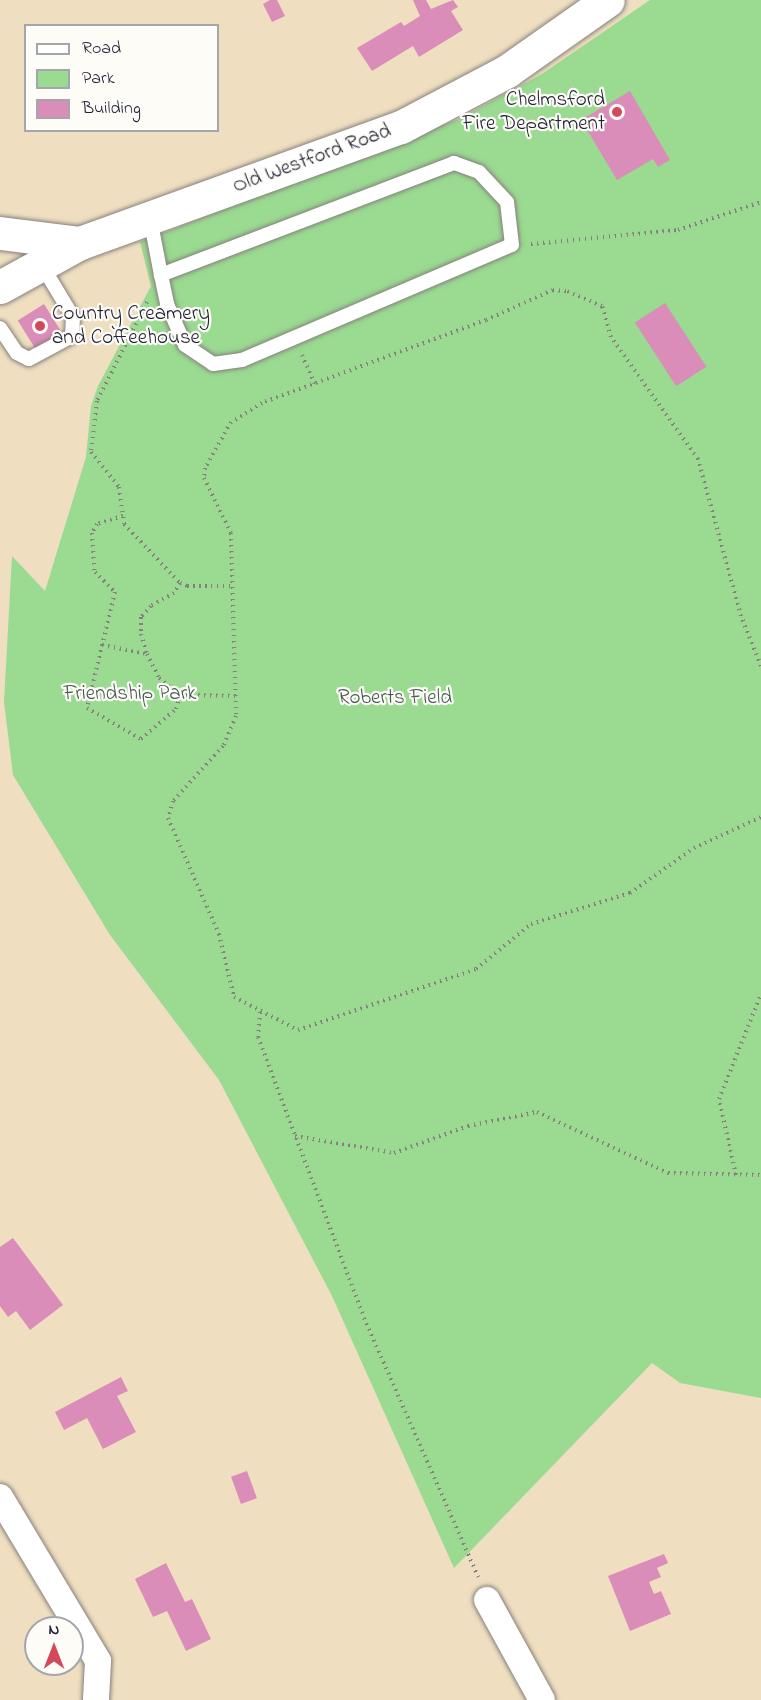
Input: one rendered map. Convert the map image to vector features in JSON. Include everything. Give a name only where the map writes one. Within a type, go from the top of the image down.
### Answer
[{"type":"main road","name":"Old Westford Road","points":[[0,287],[80,243],[401,127],[507,71],[608,0]]},
{"type":"main road","points":[[0,233],[80,243]]},
{"type":"street","points":[[0,1497],[98,1661],[96,1700]]},
{"type":"street","points":[[487,1600],[542,1700]]},
{"type":"lane","points":[[150,218],[161,275],[167,304],[185,345],[213,364],[242,360],[512,245],[507,202],[479,172],[454,163],[161,275]]},
{"type":"lane","points":[[0,328],[17,353],[29,359],[72,336],[73,317],[41,264]]},
{"type":"path","points":[[512,245],[678,230],[761,202]]},
{"type":"path","points":[[161,275],[105,381],[94,412],[91,452],[119,487],[124,524],[180,583],[187,586],[235,586]]},
{"type":"path","points":[[761,666],[741,616],[705,473],[676,427],[611,336],[602,306],[566,291],[553,290],[240,414],[231,422],[205,468],[206,487],[231,533],[235,586],[236,716],[223,746],[173,801],[168,818],[219,934],[230,989],[234,997],[291,1028],[311,1028],[476,969],[531,924],[630,894],[694,848],[761,817]]},
{"type":"path","points":[[295,337],[315,384]]},
{"type":"path","points":[[123,516],[97,524],[92,533],[95,572],[115,592],[88,711],[141,739],[176,709],[180,695]]},
{"type":"path","points":[[180,583],[174,593],[151,606],[141,617],[147,654],[159,678],[180,695],[237,696]]},
{"type":"path","points":[[102,645],[147,654]]},
{"type":"path","points":[[736,1175],[718,1099],[761,994]]},
{"type":"path","points":[[260,1012],[258,1037],[364,1318],[487,1600]]},
{"type":"path","points":[[295,1136],[394,1153],[468,1126],[537,1112],[668,1173],[761,1175]]},
{"type":"green space","name":"Roberts Field","points":[[650,0],[761,0],[761,1398],[680,1383],[652,1363],[454,1568],[332,1296],[219,1080],[110,935],[13,775],[4,702],[12,556],[45,591],[86,457],[91,406],[98,386],[151,286],[140,242],[459,119],[542,74]]},
{"type":"building","points":[[270,0],[277,0],[285,16],[272,22],[263,4]]},
{"type":"building","points":[[413,0],[426,0],[431,9],[453,0],[458,7],[451,11],[463,30],[419,57],[413,46],[372,71],[357,48],[401,22],[404,26],[420,16]]},
{"type":"building","points":[[630,91],[670,160],[658,167],[653,159],[617,180],[581,120]]},
{"type":"building","points":[[665,303],[706,367],[676,386],[635,323]]},
{"type":"building","name":"Country Creamery and Coffeehouse","points":[[44,304],[63,335],[37,351],[18,320]]},
{"type":"building","points":[[13,1238],[63,1305],[30,1330],[16,1311],[8,1317],[0,1306],[0,1247]]},
{"type":"building","points":[[121,1377],[128,1391],[117,1396],[136,1432],[103,1449],[87,1418],[64,1430],[55,1412]]},
{"type":"building","points":[[247,1471],[257,1498],[241,1504],[231,1477]]},
{"type":"building","points":[[664,1554],[668,1563],[657,1568],[661,1577],[649,1582],[654,1594],[661,1591],[671,1614],[630,1631],[608,1576]]},
{"type":"building","points":[[166,1563],[185,1602],[192,1599],[211,1639],[186,1651],[167,1611],[153,1617],[135,1579]]},
{"type":"place","name":"Chelmsford Fire Department","points":[[617,112]]},
{"type":"place","name":"Country Creamery and Coffeehouse","points":[[40,326]]},
{"type":"park label","name":"Friendship Park","points":[[130,694]]}]
